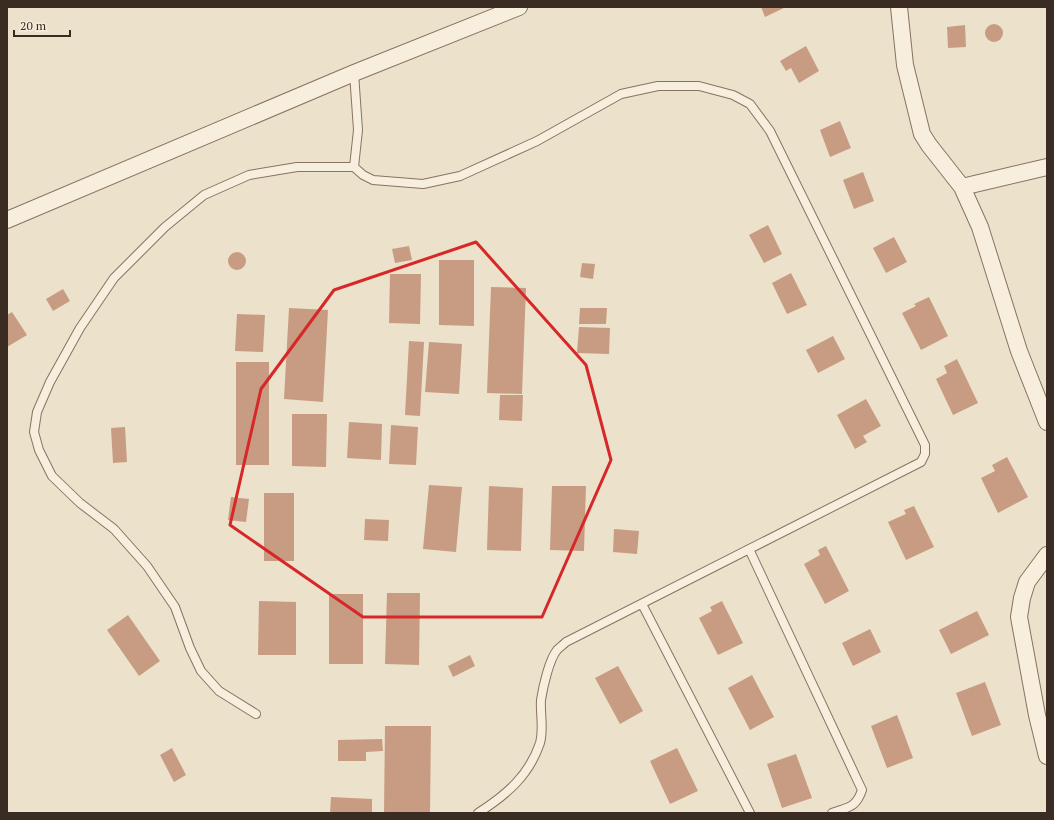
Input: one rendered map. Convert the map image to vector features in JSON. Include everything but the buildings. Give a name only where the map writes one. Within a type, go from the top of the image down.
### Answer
[{"type":"street","points":[[7,220],[354,73],[519,7]]},
{"type":"street","points":[[899,7],[905,65],[922,134],[962,187],[980,227],[1019,351],[1047,422]]},
{"type":"street","points":[[962,187],[1047,167]]},
{"type":"street","points":[[1047,555],[1027,582],[1022,598],[1019,617],[1037,716],[1047,756]]},
{"type":"lane","points":[[354,73],[358,130],[354,167]]},
{"type":"lane","points":[[256,714],[219,691],[201,671],[190,648],[175,607],[147,566],[114,529],[80,503],[52,476],[39,450],[34,432],[37,412],[50,382],[73,342],[114,278],[165,227],[204,195],[249,176],[297,167],[354,167],[363,175],[373,180],[423,184],[460,176],[537,141],[621,94],[658,86],[699,86],[733,95],[750,104],[770,131],[925,445],[925,454],[921,462],[566,642],[556,651],[548,669],[541,700],[543,726],[540,742],[532,760],[518,783],[500,799],[478,813]]},
{"type":"lane","points":[[749,550],[862,790],[854,805],[832,813]]},
{"type":"lane","points":[[642,604],[750,813]]},
{"type":"highlighted area","points":[[476,242],[586,365],[611,460],[542,617],[363,617],[230,525],[261,389],[334,290]]}]
